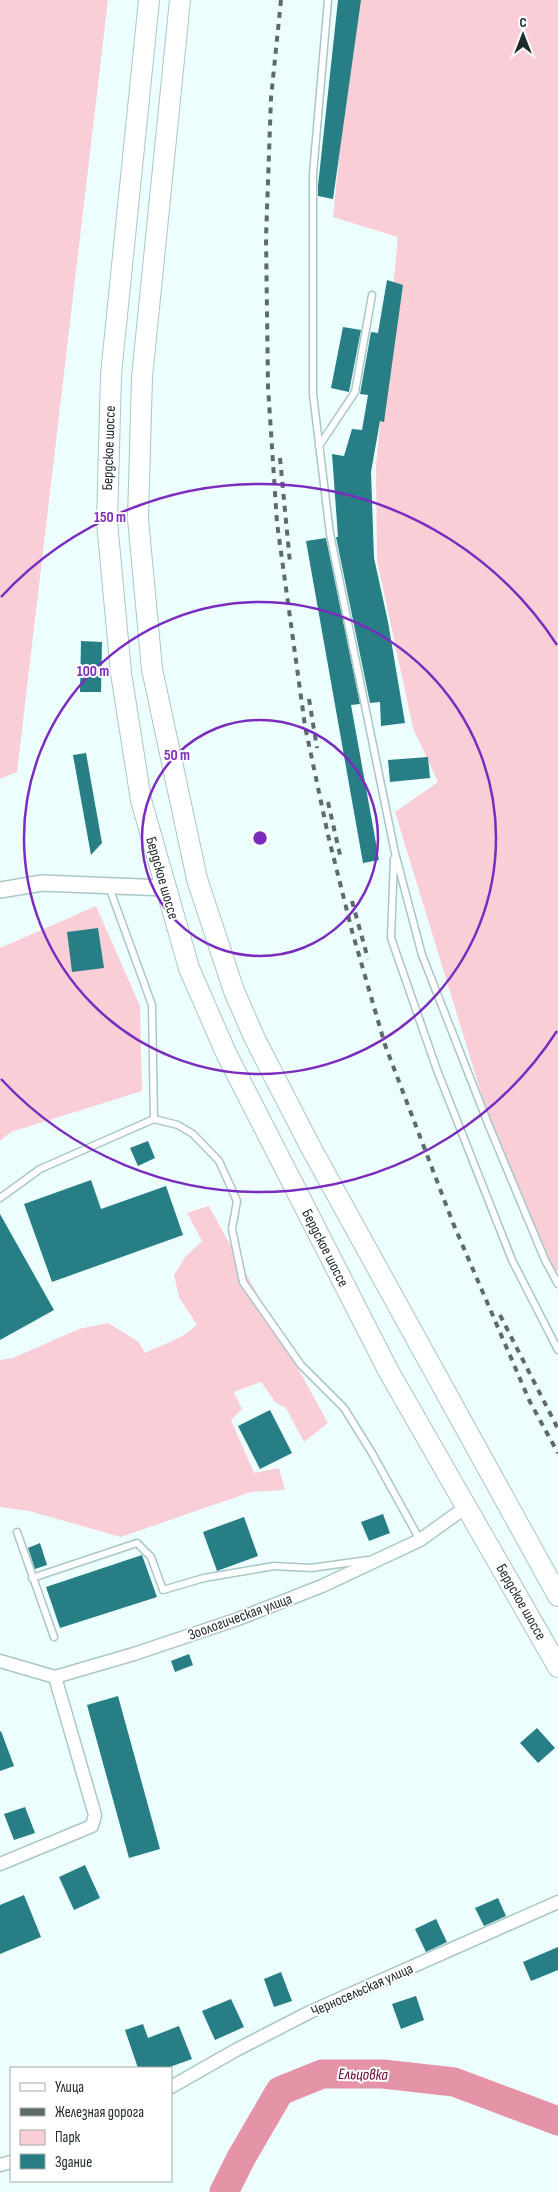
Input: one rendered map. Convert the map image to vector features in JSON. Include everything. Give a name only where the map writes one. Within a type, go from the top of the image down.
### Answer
[{"type":"highway","name":"Бердское шоссе","points":[[149,0],[111,374],[107,522],[121,673],[140,800],[164,888],[189,968],[226,1052],[389,1372],[558,1667]]},
{"type":"highway","name":"Бердское шоссе","points":[[180,0],[142,377],[138,519],[152,669],[197,879],[241,1007],[255,1039],[310,1146],[558,1596]]},
{"type":"highway","points":[[137,124],[167,129]]},
{"type":"highway","points":[[282,1163],[310,1146]]},
{"type":"street","points":[[0,890],[42,883],[164,888]]},
{"type":"street","name":"Зоологическая улица","points":[[55,1677],[134,1654],[238,1619],[322,1586],[420,1540],[466,1507]]},
{"type":"street","points":[[0,1661],[55,1677],[95,1815],[92,1826],[0,1864]]},
{"type":"street","name":"Черносельская улица","points":[[172,2086],[236,2050],[310,2012],[558,1902]]},
{"type":"lane","points":[[328,0],[313,174],[313,394],[330,534],[395,853],[422,955],[493,1135],[545,1260],[558,1284]]},
{"type":"lane","points":[[320,446],[355,392],[372,295]]},
{"type":"lane","points":[[395,853],[391,938],[436,1070],[512,1260],[558,1350]]},
{"type":"lane","points":[[109,886],[152,1005],[154,1119]]},
{"type":"lane","points":[[0,1198],[40,1168],[154,1119],[178,1125],[194,1134],[219,1161],[237,1201],[232,1229],[243,1282],[301,1365],[344,1408],[372,1453],[420,1540]]},
{"type":"lane","points":[[17,1532],[54,1637]]},
{"type":"lane","points":[[32,1578],[137,1543],[151,1557],[163,1590],[204,1578],[274,1566],[310,1568],[383,1559]]},
{"type":"green space","points":[[0,0],[108,0],[17,772],[0,779]]},
{"type":"green space","points":[[355,0],[558,0],[558,1272],[545,1260],[485,1106],[395,812],[438,782],[413,728],[377,560],[376,466],[398,237],[333,217]]},
{"type":"green space","points":[[96,906],[140,1006],[142,1091],[11,1132],[0,1141],[0,948]]},
{"type":"green space","points":[[209,1206],[328,1423],[304,1442],[286,1408],[276,1403],[261,1382],[234,1392],[242,1409],[231,1420],[254,1473],[279,1468],[285,1490],[251,1492],[121,1537],[29,1511],[0,1507],[0,1360],[13,1358],[79,1329],[108,1323],[139,1342],[145,1353],[181,1337],[197,1325],[179,1297],[174,1275],[186,1256],[202,1241],[187,1213]]},
{"type":"building","points":[[338,0],[361,0],[333,199],[318,196],[318,186]]},
{"type":"building","points":[[387,280],[403,285],[384,422],[380,421],[371,472],[374,558],[388,622],[405,723],[381,726],[380,702],[370,703],[336,537],[338,537],[332,454],[344,456],[352,429],[362,430],[368,395],[360,394],[371,332],[378,333]]},
{"type":"building","points":[[343,327],[361,330],[349,392],[331,388]]},
{"type":"building","points":[[326,538],[360,704],[351,705],[379,860],[363,863],[306,541]]},
{"type":"building","points":[[81,641],[102,642],[101,692],[80,692]]},
{"type":"building","points":[[86,753],[102,843],[91,855],[73,755]]},
{"type":"building","points":[[428,757],[430,778],[390,782],[388,760]]},
{"type":"building","points":[[98,928],[104,968],[72,972],[67,932]]},
{"type":"building","points":[[148,1141],[155,1158],[138,1166],[130,1148]]},
{"type":"building","points":[[91,1180],[101,1209],[166,1186],[183,1235],[52,1282],[24,1204]]},
{"type":"building","points":[[0,1214],[54,1310],[0,1340]]},
{"type":"building","points":[[270,1410],[292,1453],[260,1469],[238,1426]]},
{"type":"building","points":[[383,1514],[390,1533],[369,1541],[361,1522]]},
{"type":"building","points":[[244,1517],[258,1556],[217,1571],[203,1532]]},
{"type":"building","points":[[40,1543],[47,1565],[35,1569],[28,1548]]},
{"type":"building","points":[[142,1555],[157,1597],[60,1628],[46,1587]]},
{"type":"building","points":[[189,1654],[193,1665],[175,1672],[171,1661]]},
{"type":"building","points":[[118,1696],[160,1849],[129,1858],[87,1705]]},
{"type":"building","points":[[537,1728],[555,1748],[538,1763],[520,1743]]},
{"type":"building","points":[[0,1732],[14,1766],[0,1771]]},
{"type":"building","points":[[25,1807],[35,1833],[14,1840],[4,1814]]},
{"type":"building","points":[[85,1865],[100,1898],[74,1910],[59,1877]]},
{"type":"building","points":[[24,1895],[41,1937],[0,1954],[0,1905]]},
{"type":"building","points":[[498,1898],[506,1916],[484,1926],[475,1908]]},
{"type":"building","points":[[436,1919],[447,1942],[426,1952],[415,1929]]},
{"type":"building","points":[[558,1947],[558,1970],[531,1981],[523,1962]]},
{"type":"building","points":[[281,1972],[292,2001],[274,2007],[264,1979]]},
{"type":"building","points":[[416,1996],[424,2020],[401,2029],[392,2004]]},
{"type":"building","points":[[231,1999],[244,2027],[215,2040],[202,2011]]},
{"type":"building","points":[[143,2024],[148,2038],[179,2026],[192,2059],[170,2067],[138,2067],[125,2030]]},
{"type":"waterway","name":"Ельцовка","points":[[224,2192],[241,2158],[280,2091],[322,2074],[383,2074],[454,2082],[558,2121]]},
{"type":"railway","points":[[281,0],[271,98],[266,237],[268,387],[277,523],[305,726],[328,835],[352,931],[385,1045],[453,1223],[530,1402],[558,1453]]},
{"type":"railway","points":[[280,458],[290,563]]},
{"type":"railway","points":[[309,699],[317,748]]},
{"type":"railway","points":[[328,802],[340,855]]},
{"type":"railway","points":[[352,901],[368,959]]},
{"type":"railway","points":[[500,1315],[558,1429]]}]
